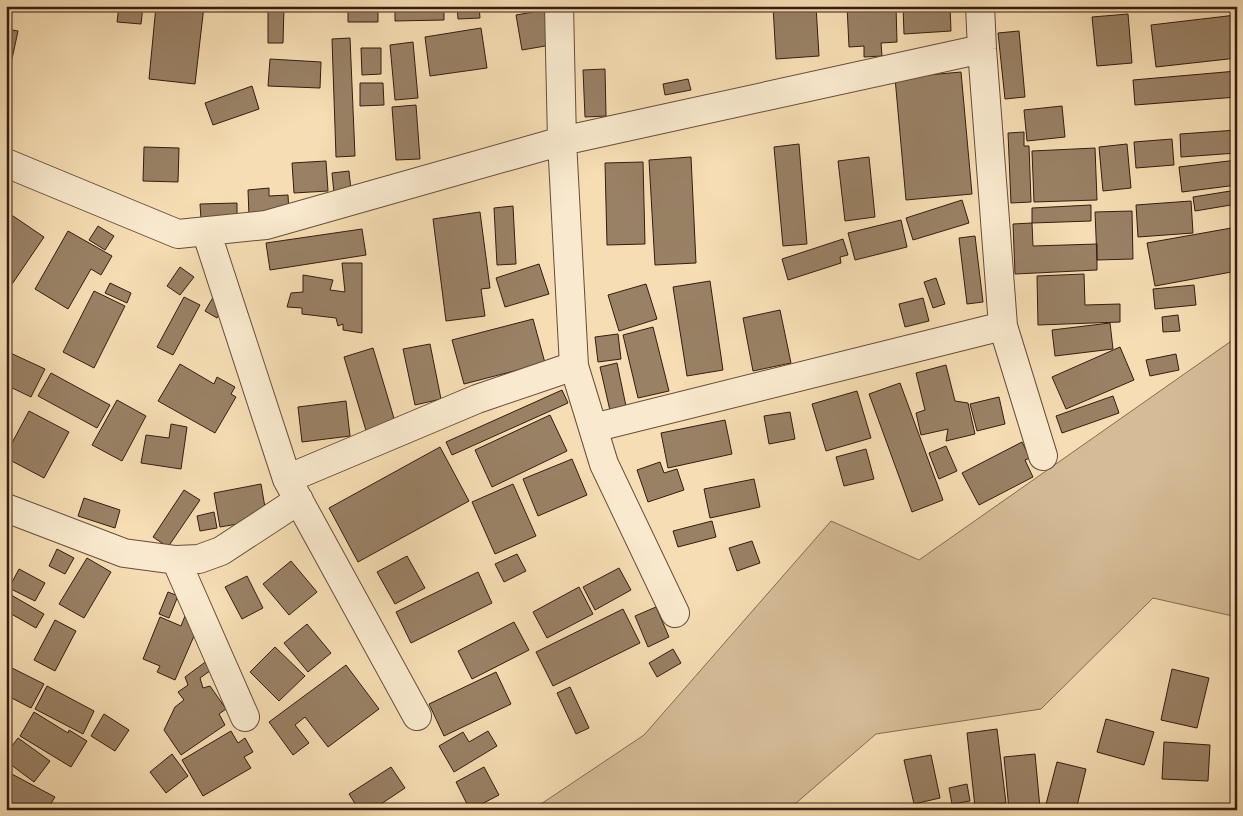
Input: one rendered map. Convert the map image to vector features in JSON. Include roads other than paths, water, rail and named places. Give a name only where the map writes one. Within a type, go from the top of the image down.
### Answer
[{"type":"street","points":[[559,6],[562,142],[574,366],[604,464],[675,613]]},
{"type":"street","points":[[980,6],[1003,326],[1043,456]]},
{"type":"street","points":[[6,163],[178,234],[266,225],[562,142],[982,48]]},
{"type":"street","points":[[206,231],[293,489],[417,716]]},
{"type":"street","points":[[593,428],[1003,326]]},
{"type":"street","points":[[6,508],[124,552],[176,560],[199,560],[221,551],[293,489],[477,399],[574,366]]},
{"type":"street","points":[[176,560],[245,716]]}]
